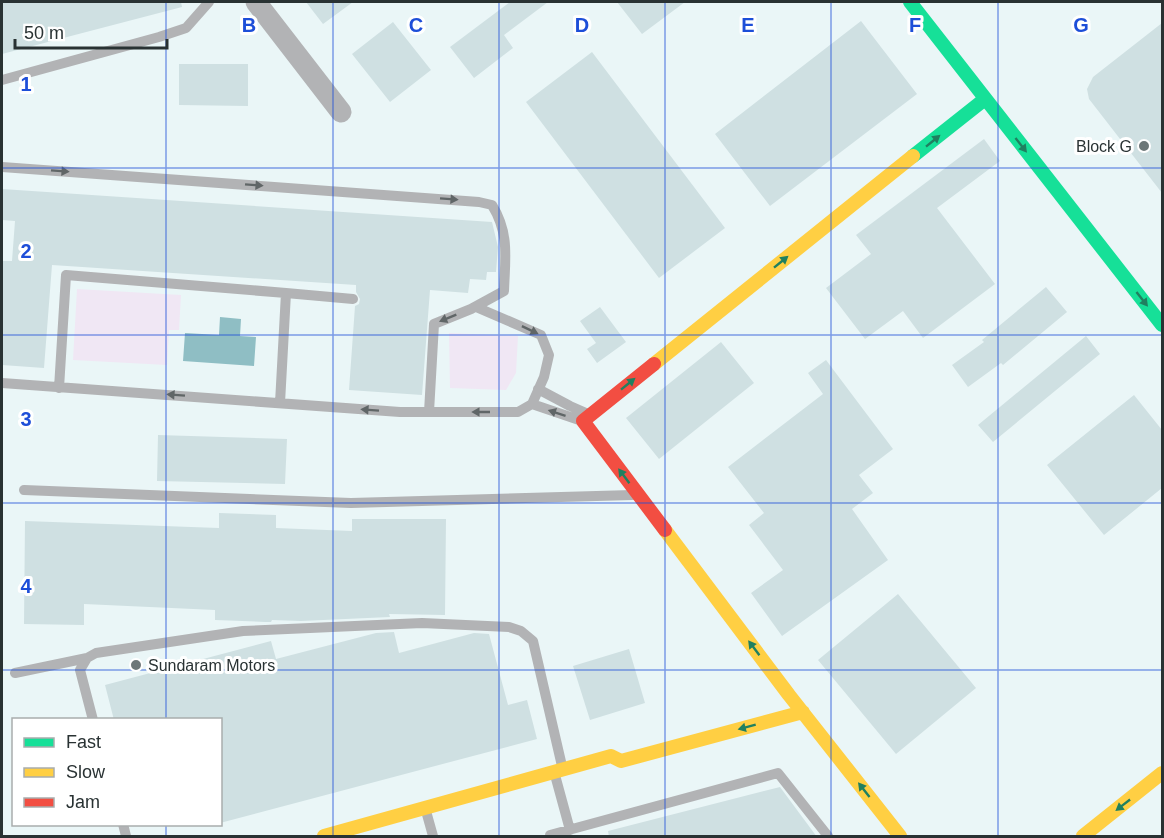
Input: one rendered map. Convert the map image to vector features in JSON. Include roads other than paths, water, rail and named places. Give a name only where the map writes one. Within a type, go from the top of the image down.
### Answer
[{"type":"street","points":[[256,2],[342,112]]},
{"type":"street","points":[[910,2],[1162,325]]},
{"type":"street","points":[[900,837],[803,712],[783,696],[638,495],[586,417],[985,99]]},
{"type":"street","points":[[324,837],[558,770],[615,751],[621,761],[803,712]]},
{"type":"street","points":[[1083,837],[1162,773]]},
{"type":"lane","points":[[2,80],[159,38],[186,28],[204,4]]},
{"type":"lane","points":[[2,167],[479,201],[492,205],[500,218],[506,241],[504,291],[476,307],[434,324],[429,412]]},
{"type":"lane","points":[[59,388],[66,275],[353,299]]},
{"type":"lane","points":[[280,403],[286,293]]},
{"type":"lane","points":[[2,383],[400,412],[518,412],[532,404],[549,355],[541,335],[476,307]]},
{"type":"lane","points":[[538,389],[586,417]]},
{"type":"lane","points":[[532,404],[586,417]]},
{"type":"lane","points":[[24,490],[351,502],[638,495]]},
{"type":"lane","points":[[15,673],[87,658],[96,653],[243,631],[422,623],[509,627],[520,631],[533,641],[570,830]]},
{"type":"lane","points":[[87,658],[80,670],[92,718]]},
{"type":"lane","points":[[549,836],[778,773],[828,837]]},
{"type":"lane","points":[[425,808],[433,837]]},
{"type":"water","points":[[220,317],[241,319],[240,336],[256,337],[254,366],[183,361],[185,333],[219,335]]},
{"type":"place","name":"Block G","points":[[1144,146]]},
{"type":"place","name":"Sundaram Motors","points":[[136,665]]}]
